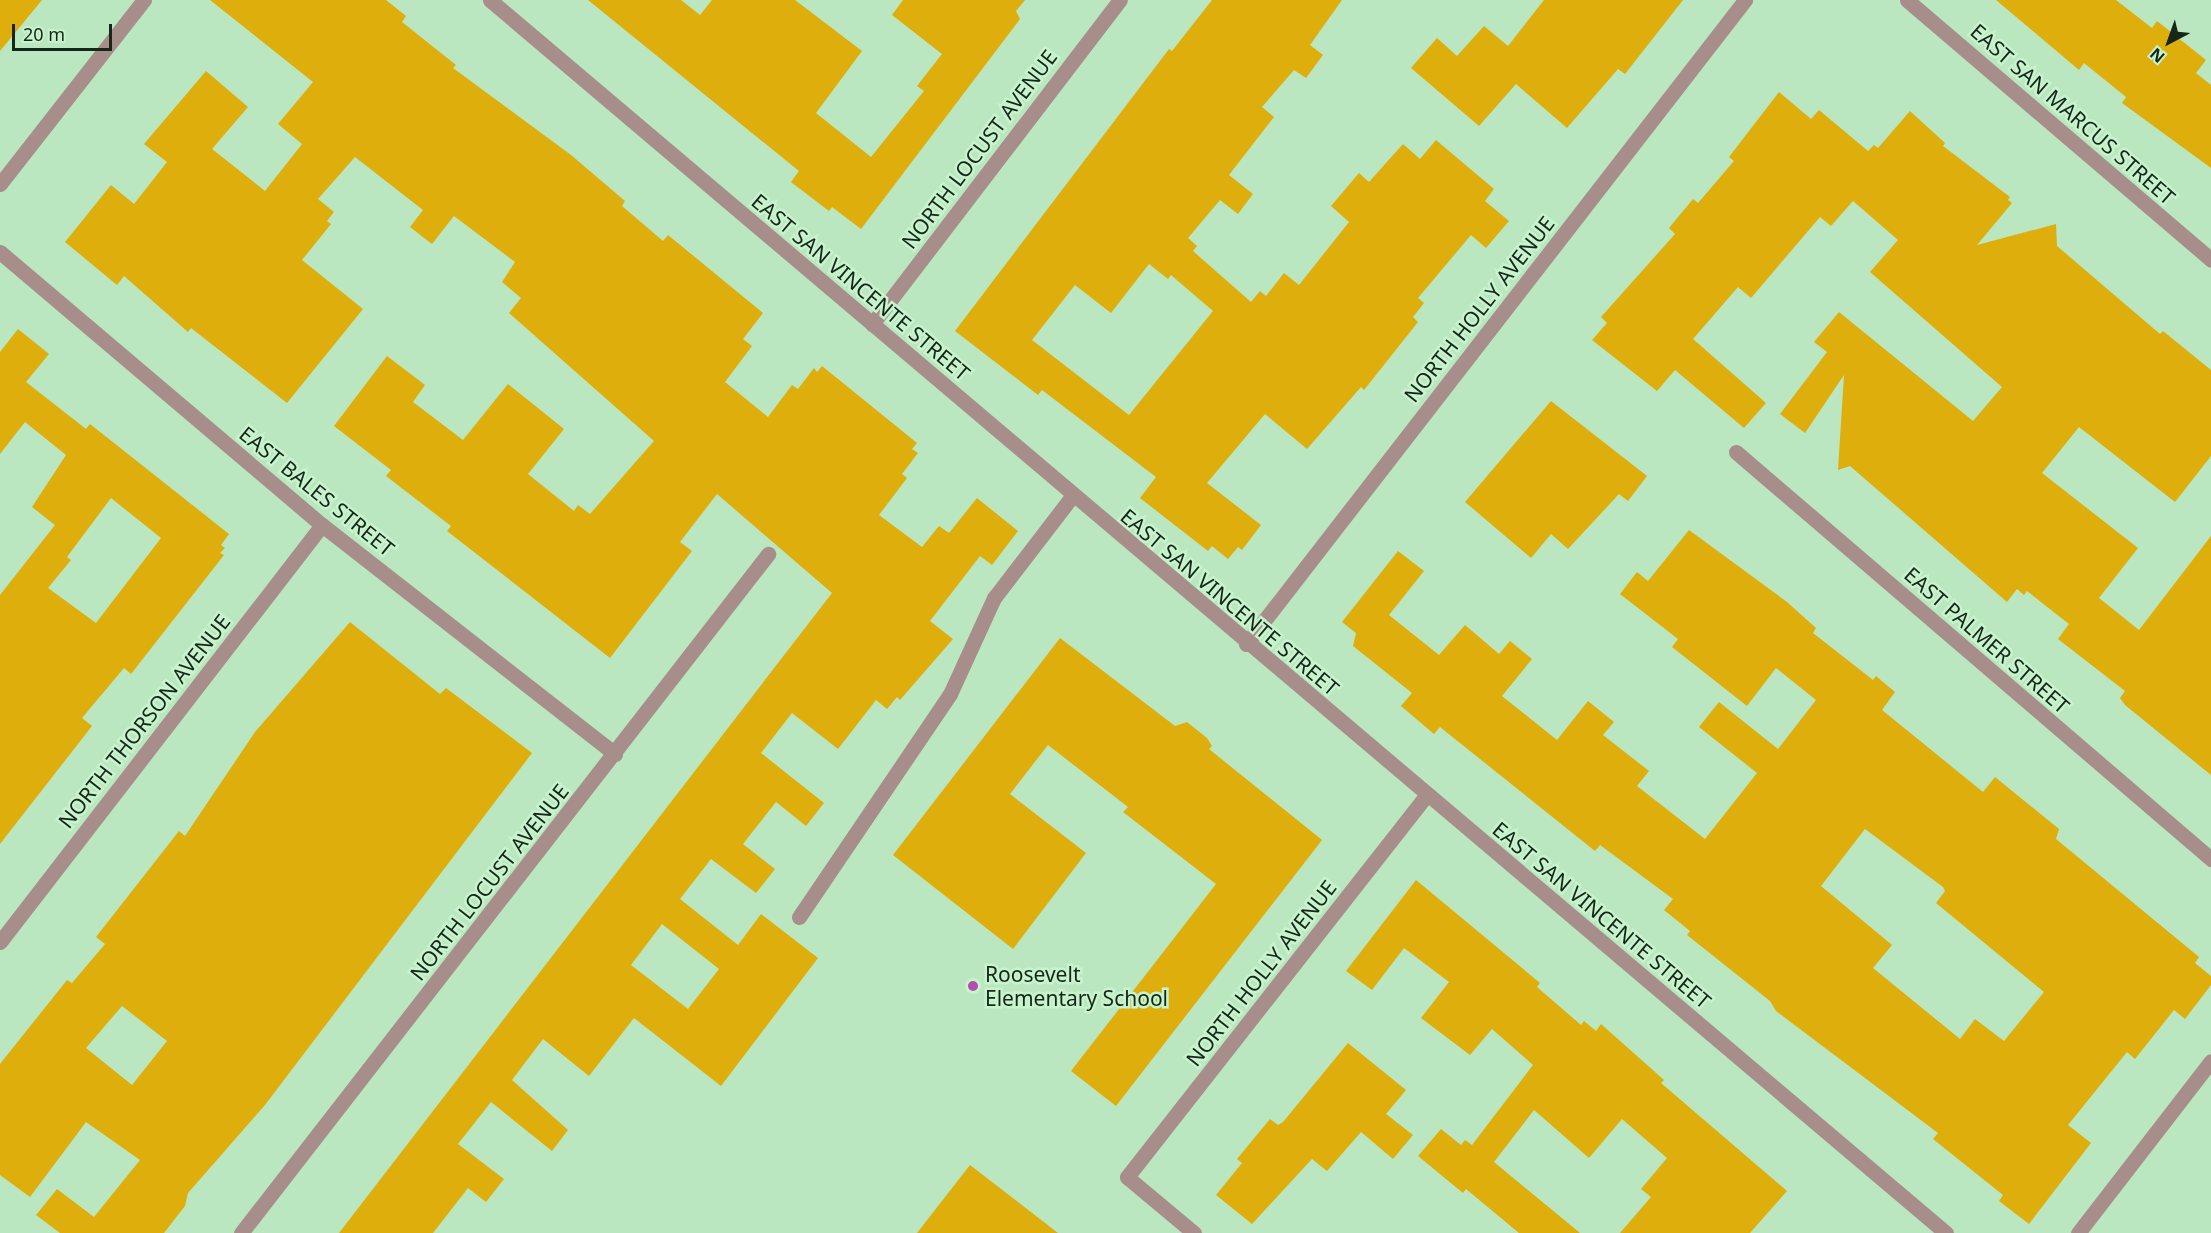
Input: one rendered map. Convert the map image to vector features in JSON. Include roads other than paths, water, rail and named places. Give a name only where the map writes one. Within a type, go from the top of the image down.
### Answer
[{"type":"street","points":[[0,184],[144,0]]},
{"type":"street","name":"EAST SAN VINCENTE STREET","points":[[490,0],[1246,644],[1946,1233]]},
{"type":"street","name":"NORTH LOCUST AVENUE","points":[[872,324],[1120,0]]},
{"type":"street","name":"NORTH HOLLY AVENUE","points":[[1246,644],[1745,0]]},
{"type":"street","name":"EAST SAN MARCUS STREET","points":[[1907,0],[2211,260]]},
{"type":"street","name":"EAST BALES STREET","points":[[0,252],[322,525],[615,754]]},
{"type":"street","name":"EAST PALMER STREET","points":[[1736,452],[2211,859]]},
{"type":"street","points":[[799,917],[950,694],[994,598],[1073,495]]},
{"type":"street","name":"NORTH THORSON AVENUE","points":[[0,942],[322,525]]},
{"type":"street","name":"NORTH LOCUST AVENUE","points":[[241,1233],[768,554]]},
{"type":"street","name":"NORTH HOLLY AVENUE","points":[[1194,1233],[1127,1177],[1427,795]]},
{"type":"street","points":[[2078,1233],[2211,1061]]},
{"type":"place","name":"Roosevelt Elementary School","points":[[973,986]]}]
